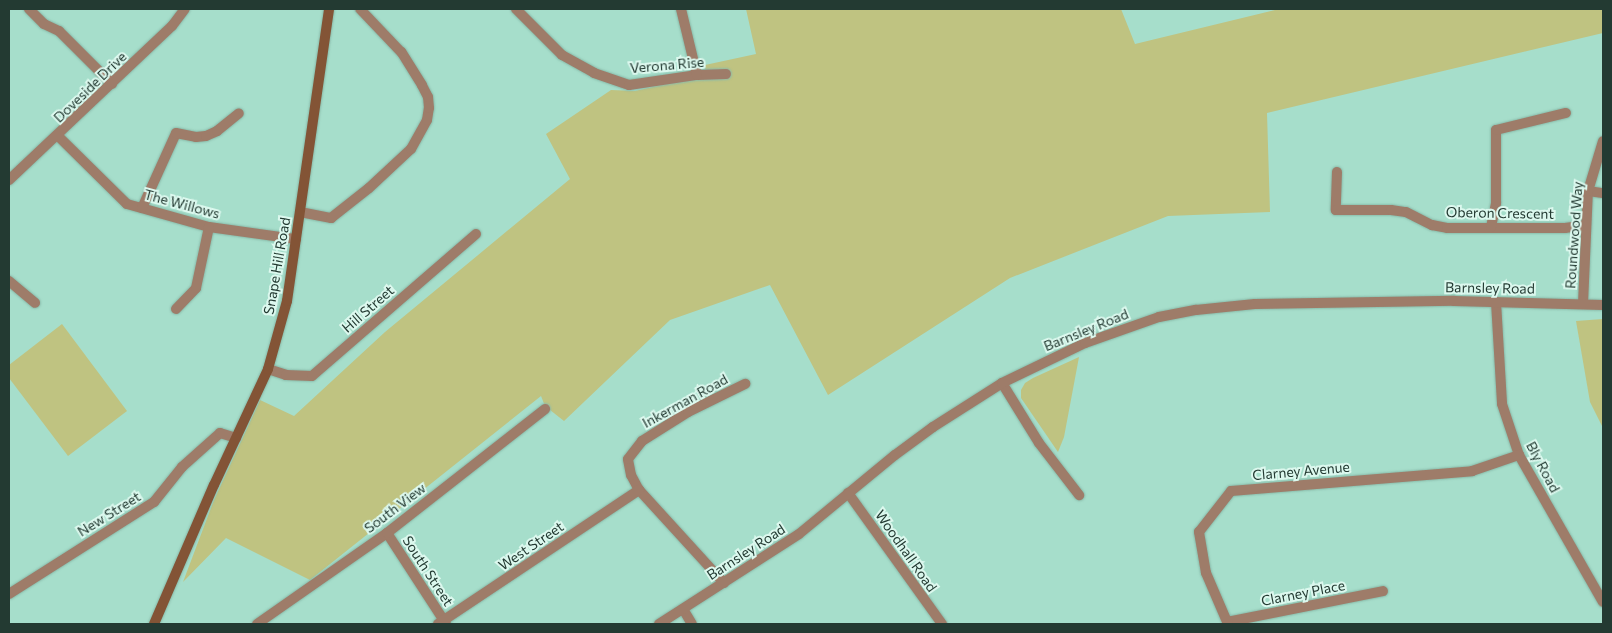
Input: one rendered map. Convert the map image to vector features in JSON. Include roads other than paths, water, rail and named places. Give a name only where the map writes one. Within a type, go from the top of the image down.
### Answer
[{"type":"main road","name":"Snape Hill Road","points":[[154,624],[268,369],[287,301],[329,9]]},
{"type":"street","points":[[30,9],[44,24],[59,31],[112,84]]},
{"type":"street","name":"Doveside Drive","points":[[9,179],[58,136],[112,84],[172,26],[185,9]]},
{"type":"street","points":[[300,212],[331,218],[369,188],[411,149],[427,120],[430,108],[428,96],[401,52],[360,9]]},
{"type":"street","name":"Verona Rise","points":[[516,9],[562,55],[594,73],[629,85],[697,75],[726,74]]},
{"type":"street","points":[[682,9],[697,75]]},
{"type":"street","points":[[142,208],[176,133],[196,137],[206,136],[217,131],[239,113]]},
{"type":"street","points":[[1491,227],[1496,203],[1496,130],[1566,113]]},
{"type":"street","name":"The Willows","points":[[58,136],[127,204],[209,228],[296,239]]},
{"type":"street","name":"Roundwood Way","points":[[1583,304],[1588,191],[1603,141]]},
{"type":"street","name":"Oberon Crescent","points":[[1337,172],[1336,210],[1391,210],[1406,212],[1432,225],[1447,228],[1565,228],[1586,225]]},
{"type":"street","points":[[1588,191],[1603,193]]},
{"type":"street","points":[[176,309],[196,288],[209,228]]},
{"type":"street","name":"Hill Street","points":[[268,369],[286,375],[312,376],[476,234]]},
{"type":"street","points":[[9,281],[35,303]]},
{"type":"street","name":"Barnsley Road","points":[[659,624],[799,534],[933,427],[1002,382],[1085,343],[1175,312],[1255,304],[1496,302],[1603,305]]},
{"type":"street","name":"Bly Road","points":[[1496,302],[1502,404],[1519,454],[1603,602]]},
{"type":"street","points":[[1002,382],[1039,443],[1079,495]]},
{"type":"street","name":"Inkerman Road","points":[[724,583],[640,490],[631,474],[628,459],[642,441],[688,412],[744,384]]},
{"type":"street","name":"South View","points":[[257,624],[387,533],[545,409]]},
{"type":"street","name":"New Street","points":[[9,594],[154,502],[182,468],[220,432],[236,438]]},
{"type":"street","name":"Clarney Avenue","points":[[1228,623],[1206,573],[1199,532],[1232,491],[1472,471],[1519,454]]},
{"type":"street","name":"West Street","points":[[443,623],[640,490]]},
{"type":"street","name":"Woodhall Road","points":[[848,493],[942,624]]},
{"type":"street","name":"South Street","points":[[387,533],[443,623]]},
{"type":"street","name":"Clarney Place","points":[[1228,623],[1383,592]]},
{"type":"street","points":[[683,609],[692,624]]}]
